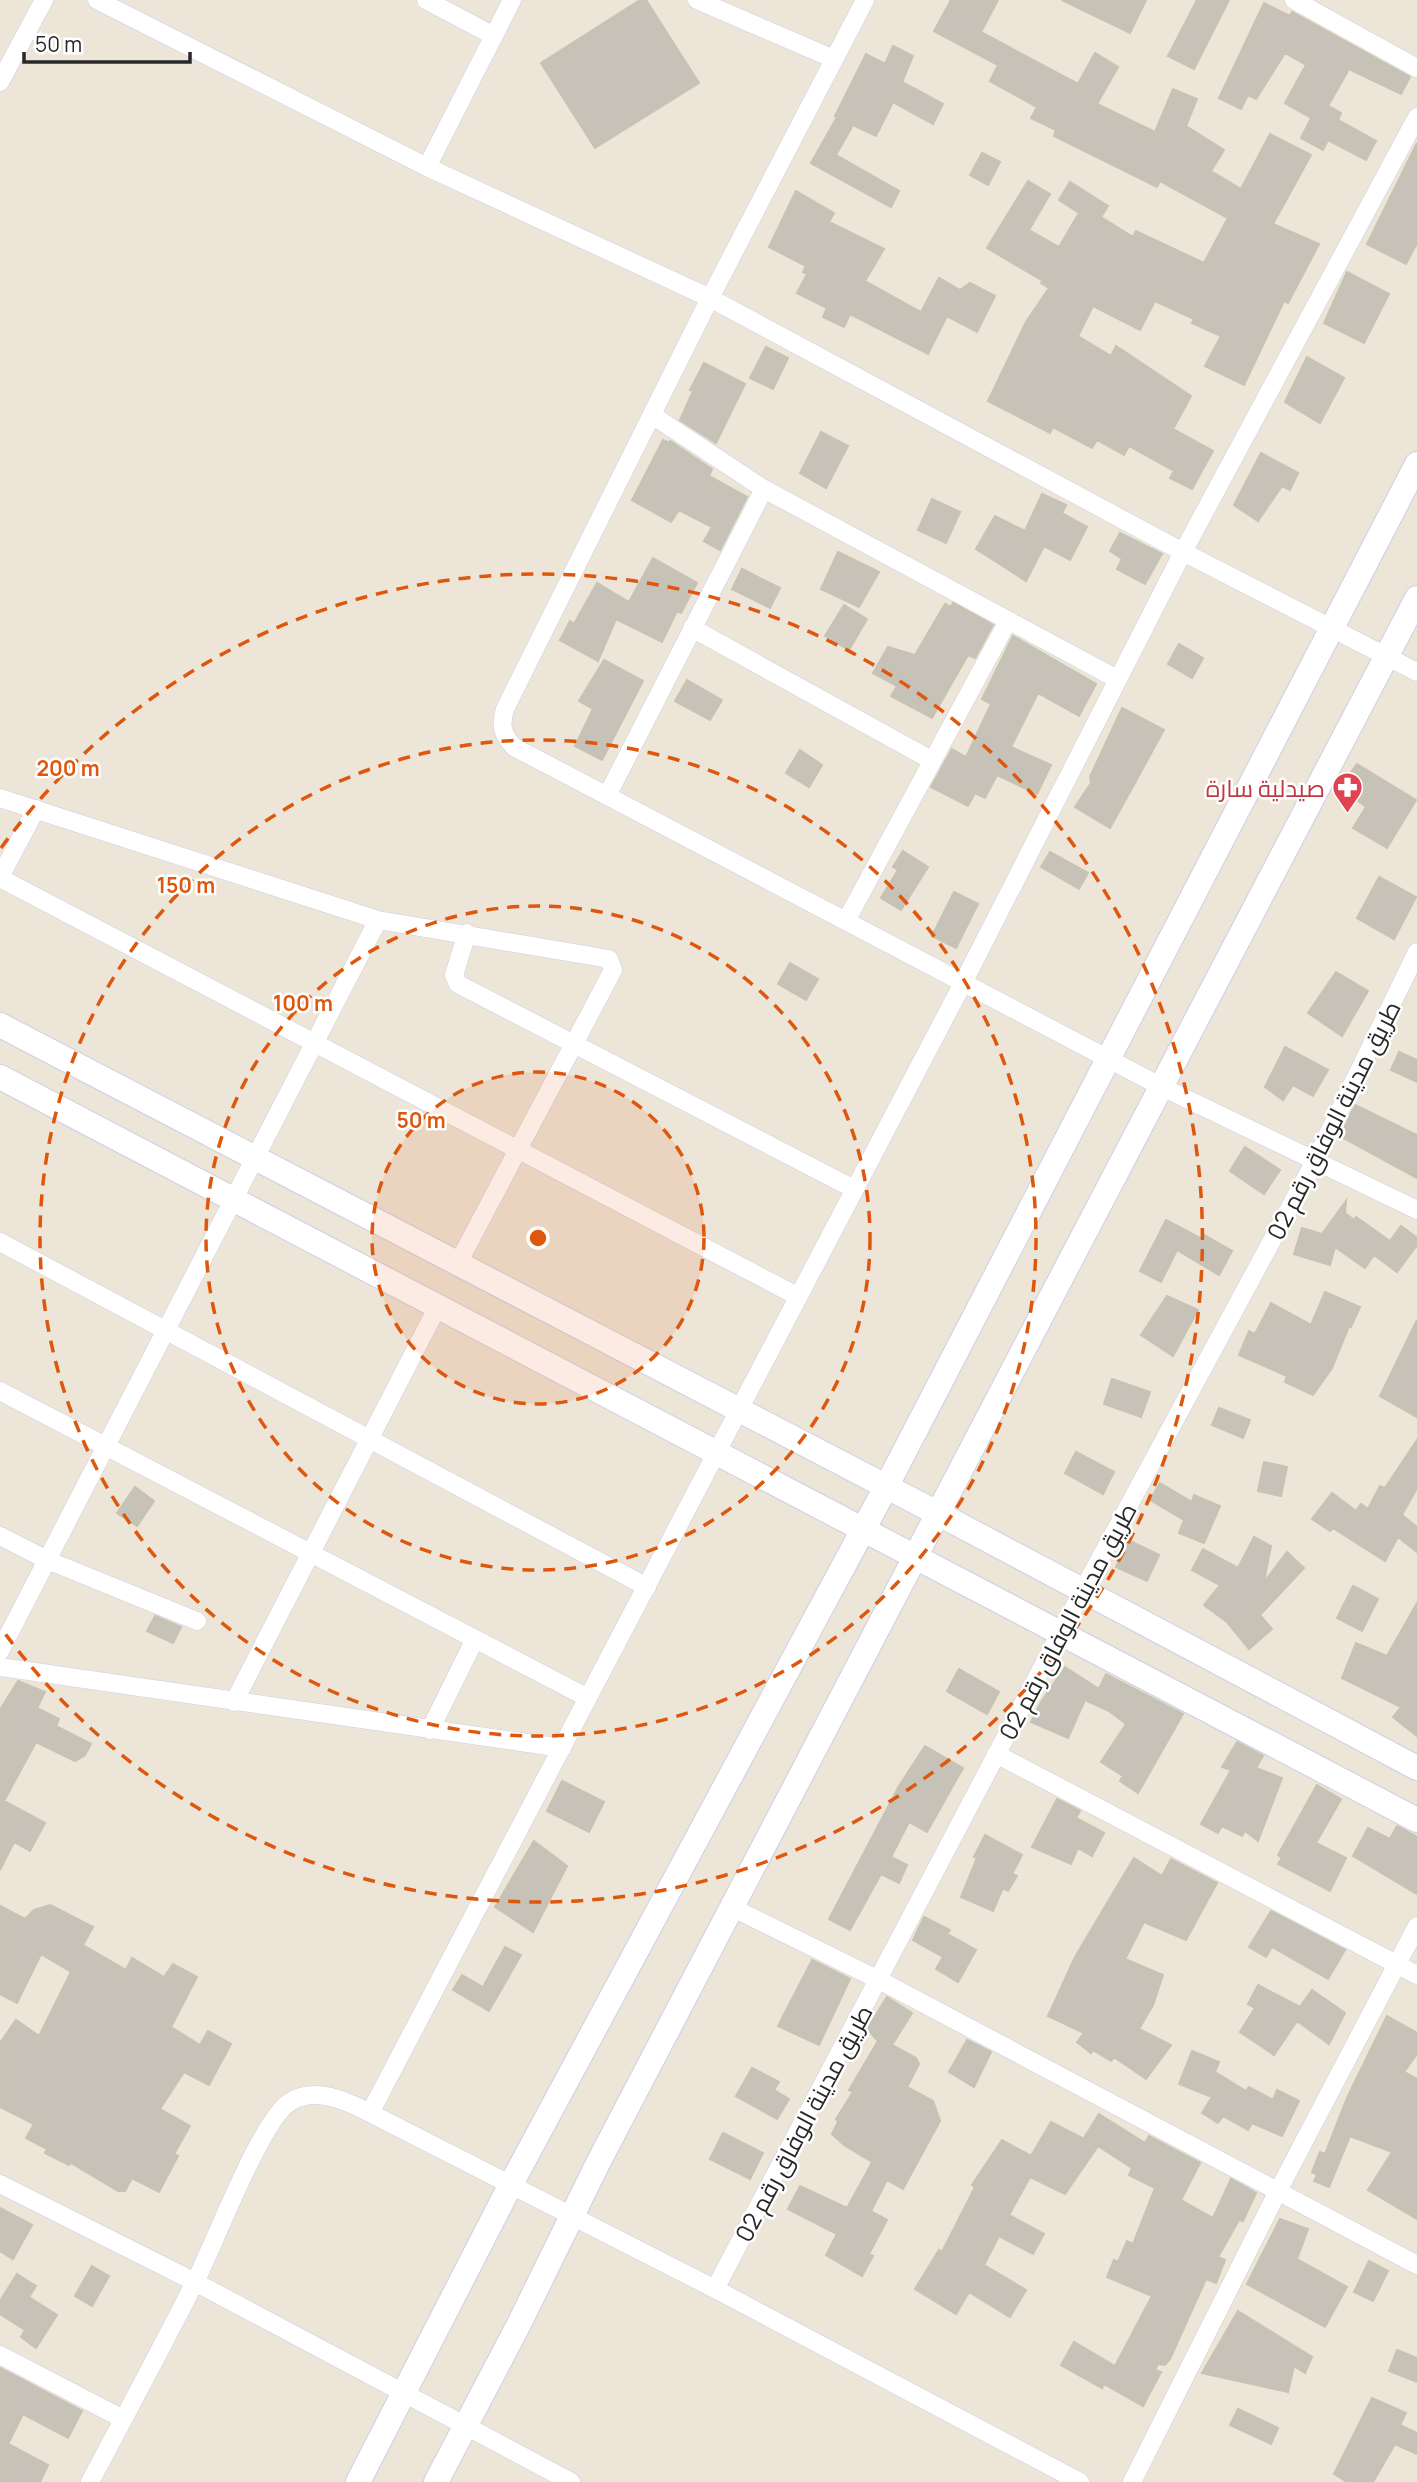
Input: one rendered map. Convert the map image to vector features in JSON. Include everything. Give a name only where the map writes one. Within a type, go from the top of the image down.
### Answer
[{"type":"street","points":[[0,82],[44,0]]},
{"type":"street","points":[[97,0],[427,167],[710,298],[1183,552],[1417,672]]},
{"type":"street","points":[[426,0],[494,36]]},
{"type":"street","points":[[427,167],[512,0]]},
{"type":"street","points":[[865,0],[710,298],[505,709],[501,723],[504,737],[514,747],[1107,1059],[1417,1210]]},
{"type":"street","points":[[1294,0],[1417,68]]},
{"type":"street","points":[[701,1],[834,59]]},
{"type":"street","points":[[370,2113],[963,983],[1183,552],[1417,117]]},
{"type":"street","points":[[652,415],[764,489],[1117,679]]},
{"type":"street","points":[[358,2482],[510,2186],[885,1489],[1417,464]]},
{"type":"street","points":[[607,796],[764,489]]},
{"type":"street","points":[[436,2482],[571,2218],[1417,598]]},
{"type":"street","points":[[846,921],[1008,621]]},
{"type":"street","points":[[692,628],[931,760]]},
{"type":"street","points":[[0,798],[377,920],[609,959],[612,970],[457,1265]]},
{"type":"street","points":[[36,808],[0,878],[797,1296]]},
{"type":"street","points":[[0,1651],[377,920]]},
{"type":"street","points":[[467,933],[454,975],[458,984],[854,1189]]},
{"type":"street","name":"طريق مدينة الوفاق رقم 02","points":[[715,2289],[1060,1633],[1316,1159],[1417,952]]},
{"type":"street","points":[[0,1025],[885,1489],[939,1514],[1417,1768]]},
{"type":"street","points":[[0,1077],[1417,1820]]},
{"type":"street","points":[[0,1242],[647,1587]]},
{"type":"street","points":[[234,1702],[438,1306]]},
{"type":"street","points":[[0,1391],[588,1698]]},
{"type":"street","points":[[0,1536],[47,1560],[197,1621]]},
{"type":"street","points":[[430,1730],[475,1639]]},
{"type":"street","points":[[0,1667],[562,1748]]},
{"type":"street","points":[[996,1754],[1417,1975]]},
{"type":"street","points":[[733,1908],[879,1980],[1417,2265]]},
{"type":"street","points":[[1132,2482],[1278,2191],[1417,1926]]},
{"type":"street","points":[[90,2482],[195,2283],[269,2125],[280,2110],[300,2097],[317,2095],[339,2099],[370,2113],[571,2218],[715,2289],[1080,2482]]},
{"type":"street","points":[[0,2184],[195,2283],[570,2482]]},
{"type":"street","points":[[0,2355],[123,2419]]},
{"type":"building","points":[[640,0],[646,0],[699,83],[595,148],[541,63]]},
{"type":"building","points":[[951,0],[998,0],[981,32],[1078,84],[1095,53],[1118,67],[1097,104],[1155,132],[1173,89],[1197,99],[1186,126],[1224,150],[1211,171],[1241,189],[1270,134],[1311,155],[1273,224],[1319,244],[1288,303],[1284,301],[1244,385],[1205,366],[1221,336],[1192,323],[1194,319],[1155,301],[1140,330],[1093,306],[1078,336],[1111,356],[1116,346],[1191,396],[1173,429],[1213,451],[1192,489],[1170,478],[1174,471],[1129,446],[1124,455],[1097,440],[1092,448],[1053,427],[1050,433],[988,401],[1026,322],[1049,288],[1041,283],[1043,281],[987,248],[1028,181],[1050,194],[1029,230],[1059,247],[1079,213],[1059,200],[1070,182],[1108,206],[1101,217],[1133,237],[1136,231],[1204,263],[1228,218],[1160,181],[1157,187],[1054,136],[1056,130],[1031,118],[1037,107],[990,81],[998,65],[934,31]]},
{"type":"building","points":[[1062,0],[1146,0],[1130,33]]},
{"type":"building","points":[[1197,0],[1229,0],[1194,69],[1168,56]]},
{"type":"building","points":[[1264,3],[1290,16],[1292,12],[1410,77],[1401,94],[1349,69],[1328,106],[1341,113],[1338,120],[1376,141],[1366,160],[1328,140],[1323,150],[1301,138],[1311,118],[1285,103],[1306,65],[1285,53],[1256,99],[1248,95],[1241,109],[1219,98]]},
{"type":"building","points":[[893,46],[913,56],[902,82],[943,104],[933,124],[893,102],[876,136],[853,125],[836,155],[899,191],[891,207],[811,163],[837,117],[835,116],[866,54],[885,64]]},
{"type":"building","points":[[1417,143],[1417,243],[1406,264],[1367,244]]},
{"type":"building","points":[[982,153],[1000,162],[988,185],[970,175]]},
{"type":"building","points":[[796,191],[834,213],[829,222],[884,249],[865,281],[921,312],[939,278],[960,290],[970,283],[995,296],[977,332],[947,316],[928,354],[850,314],[844,327],[823,317],[827,308],[797,293],[807,274],[803,272],[806,266],[769,247]]},
{"type":"building","points":[[1347,272],[1389,294],[1364,343],[1324,323]]},
{"type":"building","points":[[766,347],[788,358],[773,389],[750,378]]},
{"type":"building","points":[[1307,357],[1344,378],[1320,423],[1285,402]]},
{"type":"building","points":[[704,363],[745,384],[716,443],[680,420],[693,391],[690,390]]},
{"type":"building","points":[[821,432],[848,446],[826,488],[800,473]]},
{"type":"building","points":[[663,440],[669,443],[670,441],[712,469],[709,476],[747,497],[720,550],[704,541],[712,527],[679,510],[671,522],[632,500]]},
{"type":"building","points":[[1261,453],[1298,473],[1290,490],[1282,486],[1258,521],[1234,505]]},
{"type":"building","points":[[1042,494],[1066,505],[1062,513],[1087,527],[1070,560],[1044,546],[1026,581],[976,549],[995,516],[1025,531]]},
{"type":"building","points":[[932,499],[960,512],[946,543],[918,530]]},
{"type":"building","points":[[1120,533],[1162,554],[1145,584],[1117,569],[1122,559],[1110,551]]},
{"type":"building","points":[[838,552],[879,572],[859,607],[821,589]]},
{"type":"building","points":[[653,558],[697,583],[681,613],[677,611],[662,642],[616,619],[598,661],[560,640],[570,621],[574,624],[597,583],[629,602]]},
{"type":"building","points":[[742,569],[780,588],[770,608],[732,589]]},
{"type":"building","points":[[953,603],[993,625],[975,658],[968,655],[932,718],[891,696],[897,686],[873,673],[888,647],[915,655],[945,604],[951,607]]},
{"type":"building","points":[[844,605],[867,619],[849,650],[825,636]]},
{"type":"building","points":[[1013,636],[1096,684],[1079,716],[1038,693],[1011,747],[1051,765],[1037,794],[997,775],[985,798],[975,793],[968,806],[931,787],[952,749],[966,757],[991,704],[982,699]]},
{"type":"building","points":[[1179,644],[1203,658],[1192,678],[1168,664]]},
{"type":"building","points":[[604,660],[643,681],[602,760],[575,746],[593,709],[579,701]]},
{"type":"building","points":[[687,680],[722,700],[710,720],[675,701]]},
{"type":"building","points":[[1122,708],[1164,730],[1110,828],[1075,807],[1091,783],[1090,777]]},
{"type":"building","points":[[800,750],[822,765],[809,787],[786,773]]},
{"type":"building","points":[[1357,764],[1416,800],[1387,848],[1353,828],[1366,807],[1340,787]]},
{"type":"building","points":[[903,851],[928,867],[901,910],[881,898],[898,870],[893,867]]},
{"type":"building","points":[[1050,852],[1088,873],[1079,889],[1041,867]]},
{"type":"building","points":[[1379,877],[1416,897],[1394,939],[1357,918]]},
{"type":"building","points":[[954,892],[978,904],[956,948],[932,936]]},
{"type":"building","points":[[790,963],[818,979],[806,1000],[778,984]]},
{"type":"building","points":[[1336,972],[1368,991],[1342,1036],[1308,1013]]},
{"type":"building","points":[[1285,1047],[1328,1070],[1313,1096],[1293,1085],[1283,1100],[1265,1087]]},
{"type":"building","points":[[1399,1052],[1417,1060],[1417,1082],[1391,1070]]},
{"type":"building","points":[[1355,1105],[1417,1135],[1417,1178],[1340,1136]]},
{"type":"building","points":[[1245,1147],[1280,1170],[1264,1194],[1230,1171]]},
{"type":"building","points":[[1346,1201],[1345,1213],[1354,1220],[1356,1217],[1390,1241],[1401,1226],[1417,1238],[1417,1245],[1397,1272],[1374,1255],[1365,1268],[1335,1247],[1330,1265],[1294,1254],[1302,1228],[1322,1234]]},
{"type":"building","points":[[1166,1220],[1202,1239],[1204,1235],[1232,1251],[1219,1275],[1177,1250],[1161,1282],[1140,1271]]},
{"type":"building","points":[[1325,1292],[1360,1307],[1332,1368],[1313,1395],[1285,1382],[1287,1376],[1239,1355],[1249,1331],[1255,1334],[1271,1303],[1311,1325]]},
{"type":"building","points":[[1167,1296],[1198,1310],[1173,1356],[1141,1335]]},
{"type":"building","points":[[1417,1320],[1417,1417],[1380,1396]]},
{"type":"building","points":[[1112,1379],[1150,1392],[1141,1417],[1104,1404]]},
{"type":"building","points":[[1219,1408],[1250,1420],[1243,1438],[1212,1425]]},
{"type":"building","points":[[1417,1440],[1417,1488],[1402,1515],[1417,1527],[1417,1552],[1398,1537],[1385,1561],[1333,1528],[1330,1531],[1312,1519],[1332,1493],[1356,1511],[1361,1504],[1368,1509],[1380,1486],[1385,1488]]},
{"type":"building","points":[[1076,1452],[1114,1472],[1103,1494],[1065,1473]]},
{"type":"building","points":[[1264,1462],[1287,1467],[1281,1496],[1258,1491]]},
{"type":"building","points":[[1160,1483],[1192,1502],[1194,1495],[1220,1506],[1204,1543],[1179,1533],[1184,1520],[1150,1500]]},
{"type":"building","points":[[135,1487],[154,1501],[137,1526],[117,1513]]},
{"type":"building","points":[[1254,1537],[1271,1546],[1264,1582],[1287,1552],[1304,1568],[1260,1615],[1272,1629],[1249,1649],[1227,1622],[1204,1605],[1220,1585],[1192,1570],[1203,1549],[1238,1568]]},
{"type":"building","points":[[1128,1540],[1159,1555],[1147,1581],[1116,1567]]},
{"type":"building","points":[[1353,1586],[1378,1599],[1362,1631],[1337,1618]]},
{"type":"building","points":[[1417,1603],[1417,1736],[1393,1717],[1401,1707],[1342,1678],[1356,1643],[1387,1656]]},
{"type":"building","points":[[155,1616],[181,1627],[173,1643],[147,1631]]},
{"type":"building","points":[[1065,1667],[1099,1689],[1106,1674],[1183,1714],[1138,1793],[1120,1781],[1123,1776],[1101,1762],[1126,1724],[1109,1711],[1085,1700],[1068,1738],[1031,1722]]},
{"type":"building","points":[[959,1669],[999,1692],[987,1714],[947,1691]]},
{"type":"building","points":[[18,1681],[45,1692],[37,1708],[59,1719],[56,1726],[91,1744],[85,1755],[75,1761],[36,1742],[4,1801],[45,1823],[30,1851],[14,1842],[0,1870],[0,1710]]},
{"type":"building","points":[[1237,1742],[1263,1756],[1256,1768],[1282,1778],[1258,1841],[1245,1831],[1242,1836],[1222,1826],[1218,1833],[1201,1824],[1231,1770],[1222,1767]]},
{"type":"building","points":[[925,1746],[963,1768],[927,1832],[909,1822],[891,1857],[907,1865],[899,1883],[881,1874],[850,1930],[829,1919],[899,1786]]},
{"type":"building","points":[[562,1781],[604,1802],[589,1832],[547,1811]]},
{"type":"building","points":[[1317,1785],[1341,1799],[1316,1843],[1346,1858],[1330,1891],[1278,1864],[1282,1858],[1278,1855]]},
{"type":"building","points":[[1057,1799],[1080,1811],[1076,1818],[1104,1833],[1092,1856],[1078,1848],[1071,1864],[1032,1847]]},
{"type":"building","points":[[1397,1826],[1417,1837],[1417,1894],[1353,1856],[1368,1828],[1390,1839]]},
{"type":"building","points":[[985,1835],[1022,1855],[1012,1874],[1017,1876],[1008,1891],[1003,1888],[993,1911],[961,1897],[977,1858],[974,1857]]},
{"type":"building","points":[[534,1841],[567,1866],[533,1932],[495,1907]]},
{"type":"building","points":[[1134,1858],[1162,1876],[1171,1859],[1217,1883],[1186,1940],[1144,1922],[1125,1959],[1163,1975],[1153,2005],[1139,2029],[1171,2045],[1146,2079],[1114,2057],[1111,2061],[1093,2050],[1091,2053],[1077,2042],[1084,2033],[1048,2016],[1075,1957]]},
{"type":"building","points":[[50,1905],[93,1927],[83,1945],[126,1970],[132,1958],[164,1977],[173,1964],[197,1977],[171,2027],[200,2045],[208,2031],[231,2044],[209,2085],[184,2072],[160,2109],[190,2126],[174,2154],[178,2156],[159,2192],[132,2178],[125,2191],[118,2191],[71,2163],[69,2165],[45,2153],[47,2149],[26,2138],[34,2124],[0,2107],[0,2043],[16,2020],[39,2036],[71,1972],[41,1954],[17,2003],[0,1994],[0,1906],[25,1919],[34,1910]]},
{"type":"building","points":[[1271,1911],[1345,1950],[1328,1979],[1272,1947],[1266,1957],[1249,1947]]},
{"type":"building","points":[[924,1917],[950,1930],[947,1934],[976,1950],[958,1982],[936,1969],[943,1957],[913,1940]]},
{"type":"building","points":[[505,1947],[521,1955],[489,2011],[453,1990],[462,1975],[483,1987]]},
{"type":"building","points":[[812,1960],[850,1979],[819,2045],[778,2026]]},
{"type":"building","points":[[1258,1985],[1300,2007],[1312,1990],[1345,2013],[1329,2044],[1297,2021],[1274,2055],[1240,2032],[1255,2008],[1248,2004]]},
{"type":"building","points":[[887,1997],[912,2013],[892,2045],[916,2058],[919,2064],[907,2087],[933,2101],[940,2121],[903,2189],[887,2180],[871,2211],[887,2220],[869,2254],[873,2256],[862,2276],[826,2255],[837,2234],[788,2209],[800,2186],[847,2208],[872,2162],[844,2145],[832,2134],[838,2122],[836,2119],[853,2092],[849,2090],[878,2041],[867,2029]]},
{"type":"building","points":[[1387,2016],[1417,2033],[1417,2054],[1404,2072],[1417,2079],[1417,2219],[1368,2190],[1392,2152],[1350,2136],[1329,2187],[1314,2181],[1317,2175],[1312,2172],[1320,2152],[1325,2154],[1347,2098]]},
{"type":"building","points":[[967,2040],[991,2052],[974,2087],[949,2072]]},
{"type":"building","points":[[1192,2051],[1219,2062],[1215,2072],[1246,2091],[1249,2087],[1273,2100],[1277,2090],[1299,2101],[1282,2136],[1252,2123],[1248,2130],[1223,2116],[1218,2123],[1202,2113],[1212,2097],[1179,2084]]},
{"type":"building","points":[[752,2068],[779,2082],[774,2090],[789,2099],[777,2119],[736,2096]]},
{"type":"building","points":[[1099,2114],[1145,2143],[1149,2136],[1200,2163],[1181,2200],[1213,2218],[1231,2179],[1256,2193],[1243,2221],[1239,2220],[1218,2257],[1225,2260],[1216,2283],[1206,2279],[1170,2359],[1165,2365],[1158,2364],[1155,2370],[1161,2372],[1143,2406],[1104,2384],[1102,2388],[1061,2365],[1074,2342],[1115,2366],[1152,2296],[1107,2277],[1114,2260],[1118,2262],[1127,2241],[1133,2244],[1155,2188],[1129,2175],[1132,2168],[1098,2146],[1065,2194],[1030,2177],[1009,2215],[1044,2234],[1033,2254],[999,2236],[984,2265],[1026,2290],[1010,2317],[969,2292],[956,2314],[915,2289],[939,2250],[942,2252],[975,2187],[972,2185],[1002,2140],[1031,2156],[1051,2122],[1092,2143],[1084,2138]]},
{"type":"building","points":[[723,2133],[763,2153],[750,2179],[710,2159]]},
{"type":"building","points":[[0,2208],[32,2225],[13,2259],[0,2251]]},
{"type":"building","points":[[1280,2219],[1308,2229],[1297,2259],[1347,2287],[1325,2327],[1247,2284]]},
{"type":"building","points":[[1369,2261],[1388,2271],[1373,2301],[1354,2292]]},
{"type":"building","points":[[92,2266],[109,2276],[92,2306],[75,2296]]},
{"type":"building","points":[[17,2274],[36,2286],[29,2297],[57,2315],[36,2348],[21,2337],[25,2330],[0,2314],[0,2301]]},
{"type":"building","points":[[1238,2311],[1312,2357],[1305,2373],[1294,2366],[1288,2392],[1202,2373]]},
{"type":"building","points":[[1397,2350],[1417,2358],[1417,2382],[1389,2371]]},
{"type":"building","points":[[0,2368],[82,2411],[68,2438],[23,2414],[8,2444],[48,2465],[40,2482],[0,2482]]},
{"type":"building","points":[[1372,2398],[1406,2413],[1400,2425],[1417,2433],[1417,2454],[1395,2444],[1373,2482],[1347,2482],[1334,2474]]},
{"type":"building","points":[[1238,2409],[1278,2428],[1271,2444],[1230,2425]]},
{"type":"place","name":"صيدلية سارة","points":[[1348,814]]}]
